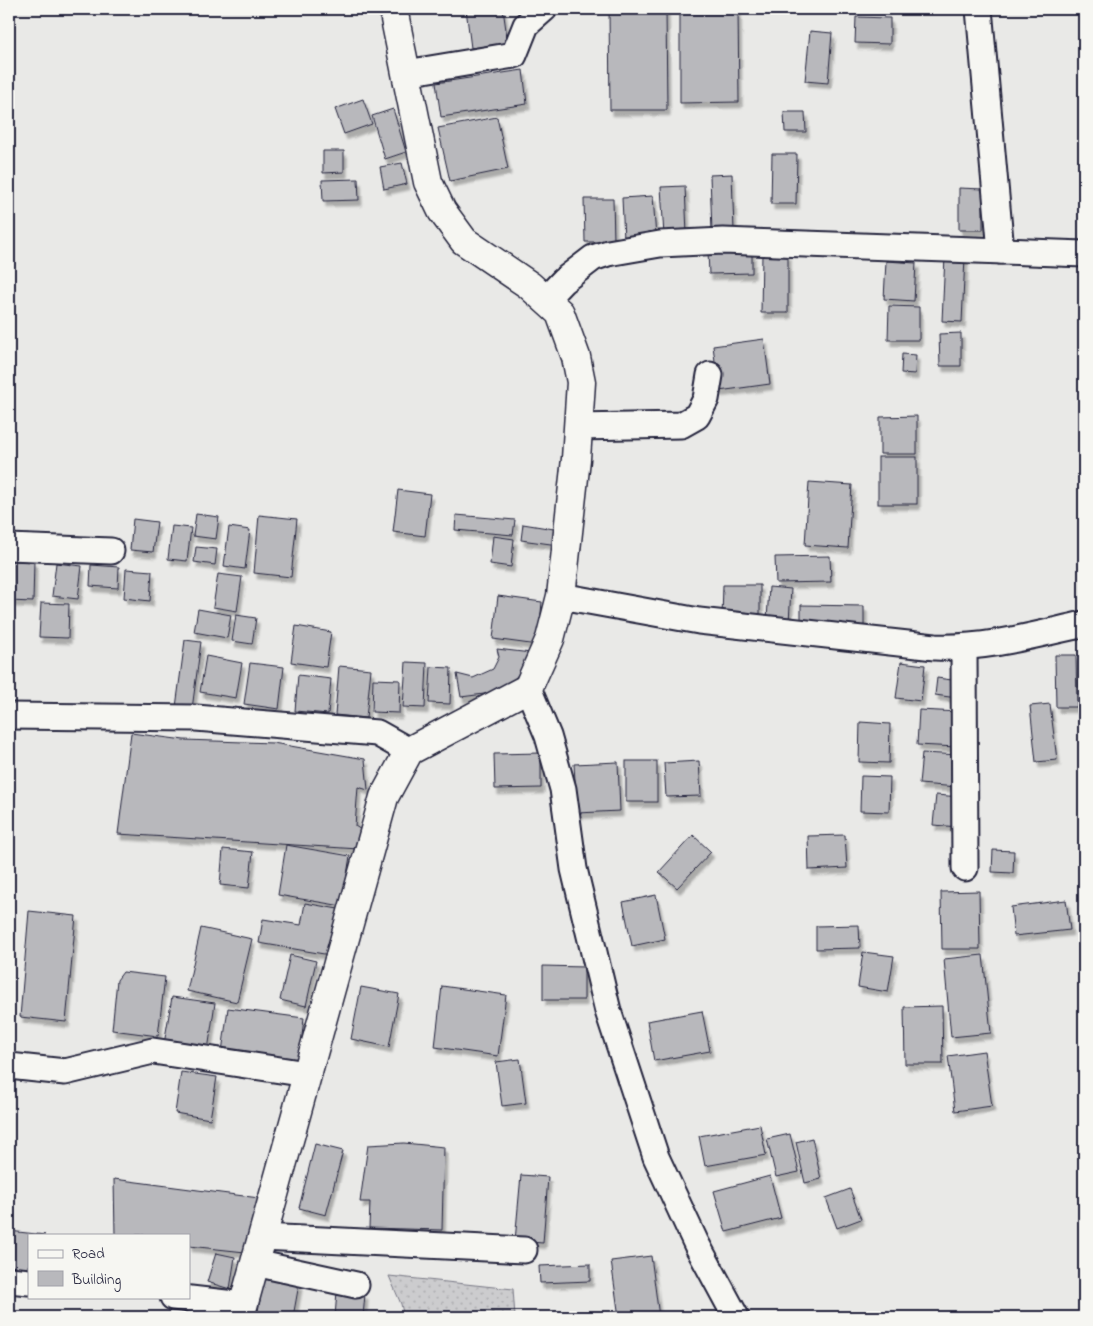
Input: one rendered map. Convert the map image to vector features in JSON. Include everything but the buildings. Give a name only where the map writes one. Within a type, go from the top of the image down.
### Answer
[{"type":"street","points":[[178,1298],[242,1311],[384,797],[409,751],[528,688],[550,639],[561,596],[581,382],[576,357],[560,313],[529,284],[464,241],[442,210],[428,182],[393,9]]},
{"type":"street","points":[[406,73],[514,55],[526,25],[544,9]]},
{"type":"street","points":[[978,9],[1000,251]]},
{"type":"street","points":[[545,300],[569,276],[593,258],[608,253],[660,244],[722,240],[1084,254]]},
{"type":"street","points":[[578,427],[681,425],[697,416],[706,399],[710,374]]},
{"type":"street","points":[[9,546],[111,550]]},
{"type":"street","points":[[561,596],[700,621],[935,647],[964,648],[1084,624]]},
{"type":"street","points":[[964,648],[965,868]]},
{"type":"street","points":[[528,688],[548,736],[563,789],[574,869],[608,1011],[656,1157],[696,1243],[736,1317]]},
{"type":"street","points":[[9,716],[196,718],[377,733],[409,751]]},
{"type":"street","points":[[9,1066],[65,1072],[153,1051],[307,1074]]},
{"type":"street","points":[[262,1237],[524,1250]]},
{"type":"street","points":[[255,1263],[356,1285]]},
{"type":"street","points":[[9,1280],[28,1282]]},
{"type":"shaded area","points":[[389,1276],[513,1289],[515,1317],[404,1317],[401,1304]]}]
